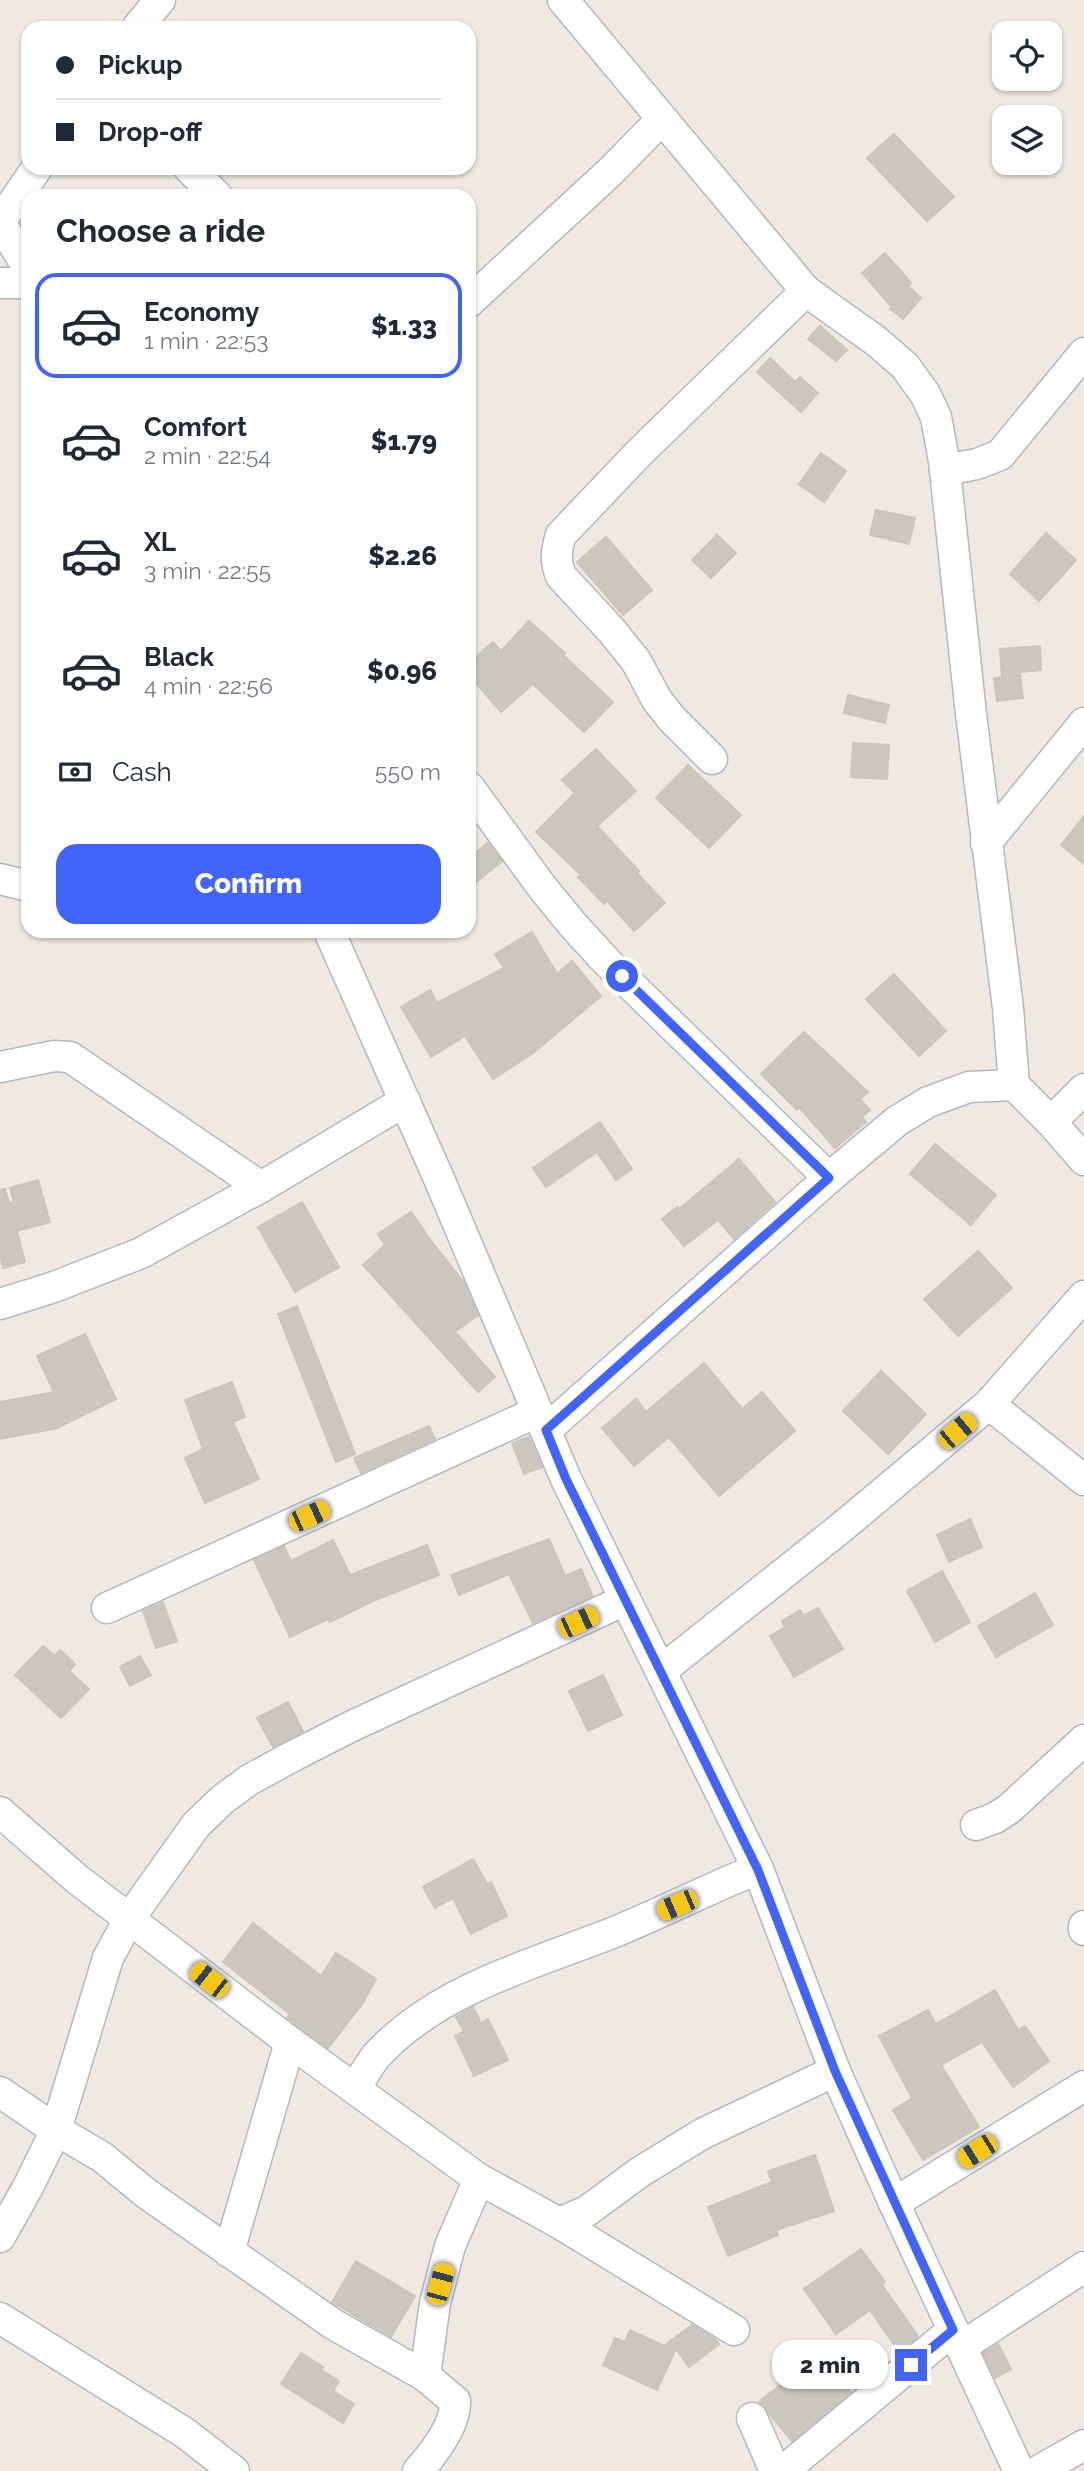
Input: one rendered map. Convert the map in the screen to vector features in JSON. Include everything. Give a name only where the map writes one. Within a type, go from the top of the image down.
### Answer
[{"type":"street","points":[[142,21],[160,0]]},
{"type":"street","points":[[563,0],[806,291],[876,341],[905,366],[925,394],[936,417],[945,470],[986,843],[1008,1008],[1014,1085],[1084,1160]]},
{"type":"street","points":[[476,296],[610,172],[662,119]]},
{"type":"street","points":[[196,175],[210,189]]},
{"type":"street","points":[[21,191],[0,222],[21,256]]},
{"type":"street","points":[[0,283],[21,283]]},
{"type":"street","points":[[712,759],[672,719],[657,699],[636,660],[561,576],[556,566],[557,549],[562,536],[639,453],[806,291]]},
{"type":"street","points":[[945,470],[977,464],[1000,455],[1084,353]]},
{"type":"street","points":[[986,843],[1084,723]]},
{"type":"street","points":[[476,796],[573,925],[606,961],[829,1178]]},
{"type":"street","points":[[0,880],[21,885]]},
{"type":"street","points":[[332,938],[405,1101],[566,1479],[758,1870],[835,2071],[1019,2471]]},
{"type":"street","points":[[0,1067],[54,1056],[70,1057],[261,1187]]},
{"type":"street","points":[[107,1608],[541,1421],[897,1121],[928,1102],[969,1087],[1014,1085]]},
{"type":"street","points":[[1051,1122],[1084,1089]]},
{"type":"street","points":[[0,1304],[54,1287],[141,1253],[261,1187],[405,1101]]},
{"type":"street","points":[[662,1670],[842,1527],[989,1404],[1084,1296]]},
{"type":"street","points":[[989,1404],[1084,1480]]},
{"type":"street","points":[[0,2237],[56,2130],[108,1958],[129,1919],[196,1825],[248,1780],[352,1726],[625,1600]]},
{"type":"street","points":[[976,1825],[1009,1809],[1084,1740]]},
{"type":"street","points":[[0,1812],[77,1880],[289,2042],[478,2179],[558,2223],[733,2330]]},
{"type":"street","points":[[355,2089],[377,2055],[413,2023],[459,1994],[758,1870]]},
{"type":"street","points":[[229,2252],[289,2042]]},
{"type":"street","points":[[558,2223],[587,2211],[639,2172],[702,2134],[835,2071]]},
{"type":"street","points":[[894,2203],[1084,2086]]},
{"type":"street","points":[[0,2092],[102,2157],[147,2194],[333,2324],[425,2376],[455,2401],[456,2413],[432,2456],[418,2471]]},
{"type":"street","points":[[425,2376],[435,2303],[447,2258],[478,2179]]},
{"type":"street","points":[[783,2471],[957,2338],[1084,2267]]},
{"type":"street","points":[[0,2318],[185,2433],[234,2471]]},
{"type":"street","points":[[752,2418],[775,2471]]},
{"type":"street","points":[[1038,2471],[1084,2445]]},
{"type":"building","points":[[894,134],[954,197],[927,221],[867,158]]},
{"type":"building","points":[[885,253],[911,283],[908,286],[921,298],[903,319],[890,309],[892,307],[862,273]]},
{"type":"building","points":[[820,326],[847,350],[836,361],[808,339]]},
{"type":"building","points":[[770,358],[795,382],[800,377],[818,393],[801,412],[757,372]]},
{"type":"building","points":[[821,453],[846,471],[824,502],[799,484]]},
{"type":"building","points":[[876,510],[915,518],[909,544],[870,535]]},
{"type":"building","points":[[1046,533],[1076,560],[1039,601],[1010,574]]},
{"type":"building","points":[[717,535],[736,553],[711,578],[692,560]]},
{"type":"building","points":[[606,537],[652,590],[623,615],[577,562]]},
{"type":"building","points":[[529,621],[613,702],[584,732],[533,684],[501,712],[476,683],[476,657],[493,642],[501,651]]},
{"type":"building","points":[[1040,646],[1041,670],[1020,672],[1023,698],[997,701],[994,678],[1002,677],[1000,649]]},
{"type":"building","points":[[848,695],[889,705],[885,723],[844,713]]},
{"type":"building","points":[[853,743],[889,745],[887,779],[851,777]]},
{"type":"building","points":[[596,749],[636,791],[597,826],[665,903],[634,931],[607,901],[604,904],[578,877],[581,875],[536,832],[575,793],[562,780]]},
{"type":"building","points":[[688,765],[741,815],[709,848],[656,798]]},
{"type":"building","points":[[1084,816],[1084,864],[1061,845]]},
{"type":"building","points":[[488,843],[502,861],[476,882],[476,852]]},
{"type":"building","points":[[532,932],[557,974],[572,961],[601,996],[532,1054],[493,1079],[465,1036],[431,1057],[401,1007],[430,990],[437,1003],[504,968],[495,954]]},
{"type":"building","points":[[894,974],[946,1031],[919,1056],[866,999]]},
{"type":"building","points":[[804,1032],[868,1092],[860,1099],[870,1110],[862,1117],[866,1122],[835,1148],[799,1107],[797,1110],[761,1074]]},
{"type":"building","points":[[600,1122],[632,1169],[616,1180],[597,1152],[546,1187],[533,1168]]},
{"type":"building","points":[[935,1144],[996,1195],[971,1225],[910,1174]]},
{"type":"building","points":[[739,1159],[775,1202],[734,1239],[718,1220],[684,1246],[662,1219],[677,1207],[679,1209]]},
{"type":"building","points":[[38,1180],[50,1222],[17,1231],[25,1262],[3,1268],[0,1256],[0,1190],[5,1189],[9,1203],[14,1202],[10,1188]]},
{"type":"building","points":[[302,1202],[339,1267],[295,1292],[258,1227]]},
{"type":"building","points":[[411,1212],[463,1281],[478,1315],[455,1332],[495,1377],[478,1392],[363,1265],[385,1245],[378,1234]]},
{"type":"building","points":[[978,1251],[1012,1288],[958,1336],[924,1299]]},
{"type":"building","points":[[297,1306],[355,1454],[336,1462],[278,1314]]},
{"type":"building","points":[[85,1334],[116,1399],[57,1428],[0,1439],[0,1402],[54,1392],[37,1356]]},
{"type":"building","points":[[704,1363],[742,1409],[762,1392],[795,1431],[719,1496],[669,1437],[634,1466],[602,1428],[636,1399],[646,1412]]},
{"type":"building","points":[[881,1371],[926,1414],[888,1454],[843,1411]]},
{"type":"building","points":[[232,1382],[245,1417],[233,1422],[259,1479],[205,1503],[185,1458],[203,1449],[185,1400]]},
{"type":"building","points":[[429,1426],[435,1439],[361,1473],[354,1458]]},
{"type":"building","points":[[529,1437],[542,1467],[524,1474],[512,1443]]},
{"type":"building","points":[[970,1519],[982,1547],[949,1562],[937,1535]]},
{"type":"building","points":[[549,1539],[565,1576],[581,1569],[593,1596],[533,1623],[509,1574],[459,1595],[451,1575]]},
{"type":"building","points":[[333,1540],[350,1575],[427,1545],[439,1575],[290,1637],[254,1560],[284,1546],[291,1561]]},
{"type":"building","points":[[942,1571],[970,1622],[935,1642],[907,1591]]},
{"type":"building","points":[[1035,1593],[1053,1625],[996,1657],[978,1626]]},
{"type":"building","points":[[163,1602],[177,1641],[156,1648],[143,1611]]},
{"type":"building","points":[[818,1608],[843,1649],[794,1677],[770,1636],[785,1627],[782,1621],[800,1610],[803,1616]]},
{"type":"building","points":[[43,1646],[55,1656],[60,1650],[75,1664],[69,1671],[89,1689],[61,1718],[15,1675]]},
{"type":"building","points":[[140,1656],[151,1675],[130,1686],[120,1667]]},
{"type":"building","points":[[603,1675],[622,1715],[588,1731],[569,1691]]},
{"type":"building","points":[[288,1702],[303,1731],[273,1747],[257,1718]]},
{"type":"building","points":[[473,1859],[487,1884],[491,1882],[507,1916],[471,1934],[453,1898],[435,1908],[423,1887]]},
{"type":"building","points":[[253,1923],[321,1976],[336,1953],[376,1979],[363,2003],[328,2048],[287,2018],[290,2014],[223,1962]]},
{"type":"building","points":[[995,1990],[1018,2030],[1025,2026],[1049,2061],[1013,2087],[982,2042],[941,2065],[979,2127],[923,2160],[893,2110],[912,2098],[879,2036],[928,2010],[936,2024]]},
{"type":"building","points":[[473,2007],[481,2023],[488,2019],[508,2060],[474,2076],[455,2036],[464,2031],[456,2017]]},
{"type":"building","points":[[815,2155],[834,2211],[776,2230],[778,2235],[728,2256],[708,2207],[772,2182],[768,2171]]},
{"type":"building","points":[[861,2249],[885,2282],[882,2285],[918,2336],[899,2352],[870,2310],[836,2334],[804,2289]]},
{"type":"building","points":[[356,2261],[415,2296],[391,2337],[332,2302]]},
{"type":"building","points":[[692,2325],[719,2344],[689,2367],[676,2349],[657,2390],[603,2365],[615,2338],[625,2342],[630,2330],[664,2346]]},
{"type":"building","points":[[998,2344],[1011,2369],[995,2378],[983,2353]]},
{"type":"building","points":[[301,2353],[339,2381],[333,2391],[354,2404],[343,2423],[281,2384]]},
{"type":"building","points":[[820,2353],[851,2392],[792,2441],[759,2402]]},
{"type":"route","points":[[622,976],[829,1178],[546,1430],[566,1479],[758,1870],[835,2071],[953,2330],[911,2365]]}]
